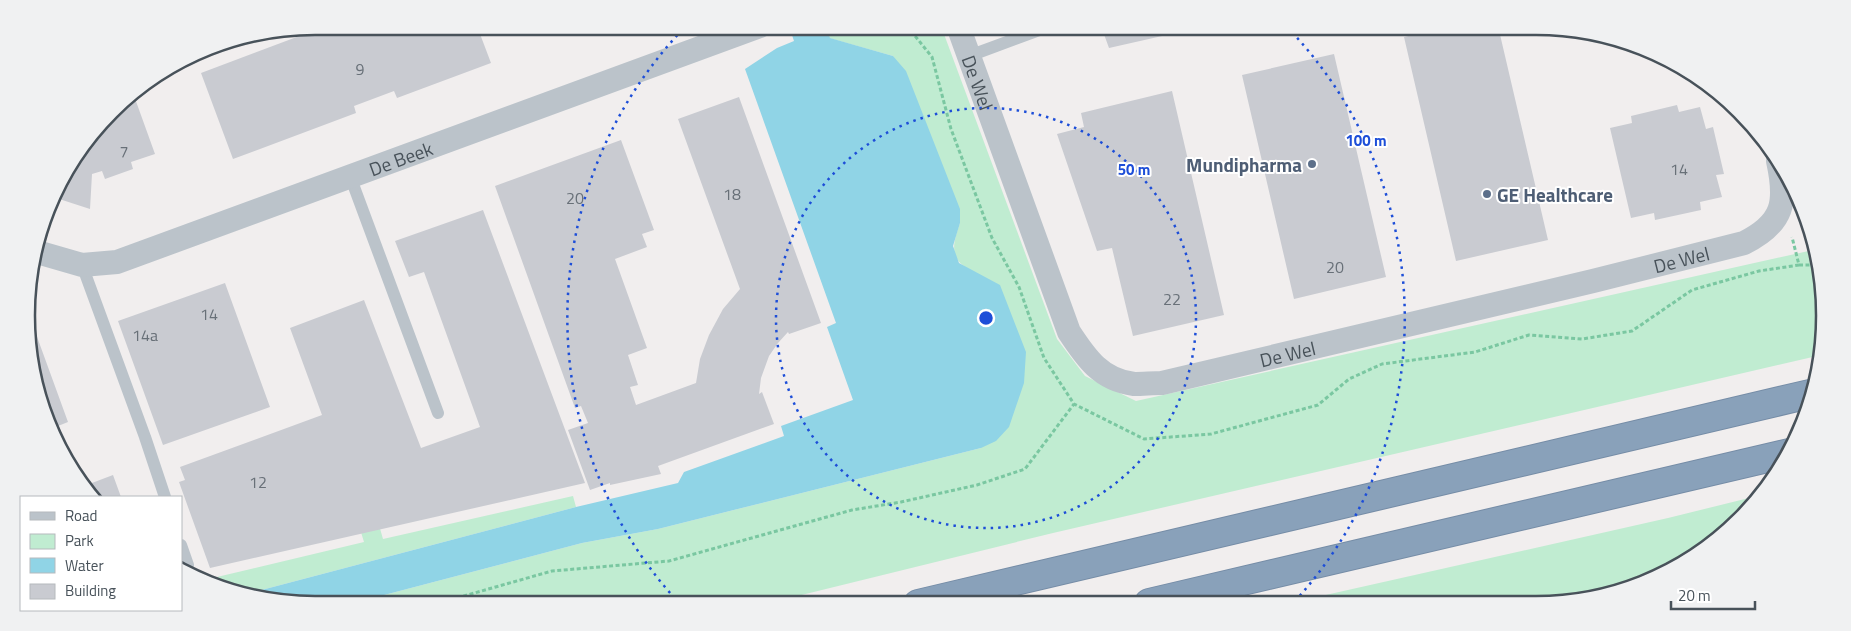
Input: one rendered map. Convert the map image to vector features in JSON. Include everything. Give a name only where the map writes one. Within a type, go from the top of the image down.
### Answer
[{"type":"highway","points":[[952,596],[1804,395]]},
{"type":"highway","points":[[1179,596],[1778,456]]},
{"type":"street","name":"De Beek","points":[[42,253],[82,265],[117,262],[735,35]]},
{"type":"street","name":"De Wel","points":[[961,35],[1069,332],[1086,358],[1106,376],[1133,384],[1162,383],[1593,281],[1744,243],[1758,236],[1769,226],[1778,215],[1783,200]]},
{"type":"street","points":[[1782,182],[1783,200]]},
{"type":"lane","points":[[969,56],[1026,35]]},
{"type":"lane","points":[[350,176],[438,413]]},
{"type":"lane","points":[[82,265],[146,437],[166,496]]},
{"type":"lane","points":[[182,548],[188,565]]},
{"type":"path","points":[[915,35],[932,57],[951,129],[992,238],[1019,287],[1044,358],[1074,404],[1144,439],[1211,434],[1318,405],[1349,379],[1382,364],[1475,352],[1529,335],[1582,339],[1632,330],[1692,290],[1759,271],[1812,264]]},
{"type":"path","points":[[1783,200],[1799,265]]},
{"type":"path","points":[[461,596],[552,571],[669,561],[852,510],[900,502],[977,485],[1025,469],[1074,404]]},
{"type":"green space","points":[[828,35],[944,35],[1057,339],[1085,376],[1136,401],[1808,251],[1814,279],[1816,316],[1813,357],[1053,533],[797,596],[380,596],[582,543],[658,529],[981,448],[967,268],[957,259],[954,248],[960,223],[893,56],[829,38]]},
{"type":"green space","points":[[573,496],[576,507],[260,591],[217,577],[364,542],[360,529],[379,525],[383,539]]},
{"type":"green space","points":[[1747,498],[1734,514],[1706,538],[1676,558],[1643,575],[1590,591],[1535,596],[1321,596]]},
{"type":"water","points":[[792,35],[829,35],[830,38],[893,56],[906,71],[960,209],[960,223],[953,246],[959,263],[1000,285],[1026,352],[1024,383],[1009,427],[996,441],[981,448],[658,529],[582,543],[380,596],[316,596],[279,594],[260,591],[576,507],[678,483],[684,472],[784,436],[781,426],[853,400],[827,327],[836,323],[745,69],[777,48],[794,41]]},
{"type":"building","points":[[316,35],[480,35],[491,63],[397,98],[394,91],[354,106],[356,113],[233,159],[201,73],[300,36]]},
{"type":"building","points":[[1104,35],[1167,35],[1109,48]]},
{"type":"building","points":[[1413,35],[1500,35],[1548,240],[1456,261],[1404,37]]},
{"type":"building","points":[[1334,54],[1386,277],[1294,299],[1242,75]]},
{"type":"building","points":[[1172,91],[1224,315],[1133,336],[1112,248],[1097,251],[1057,134],[1084,127],[1081,113]]},
{"type":"building","points":[[739,97],[821,323],[789,334],[788,332],[769,356],[761,378],[759,394],[762,392],[774,424],[658,466],[661,474],[610,485],[610,483],[590,490],[568,430],[588,423],[581,406],[575,408],[495,186],[621,140],[654,230],[642,234],[647,247],[615,259],[647,348],[628,355],[638,385],[630,387],[636,405],[696,383],[700,359],[709,335],[723,309],[740,289],[678,119]]},
{"type":"building","points":[[136,101],[155,154],[131,162],[133,169],[105,179],[102,171],[92,174],[90,209],[60,199],[82,160],[93,145],[117,117]]},
{"type":"building","points":[[1677,105],[1679,112],[1700,107],[1706,129],[1713,127],[1724,174],[1716,175],[1722,197],[1700,202],[1701,210],[1655,220],[1654,213],[1631,218],[1610,128],[1632,123],[1631,116]]},
{"type":"building","points":[[483,210],[585,483],[210,568],[179,482],[185,480],[180,467],[322,415],[290,328],[364,300],[421,448],[480,427],[424,272],[409,277],[395,241]]},
{"type":"building","points":[[225,283],[270,407],[163,445],[118,321]]},
{"type":"building","points":[[36,334],[68,422],[58,426],[56,423],[40,370]]},
{"type":"building","points":[[113,475],[121,496],[102,496],[91,483]]},
{"type":"place","name":"Mundipharma","points":[[1312,164]]},
{"type":"place","name":"GE Healthcare","points":[[1487,194]]}]
